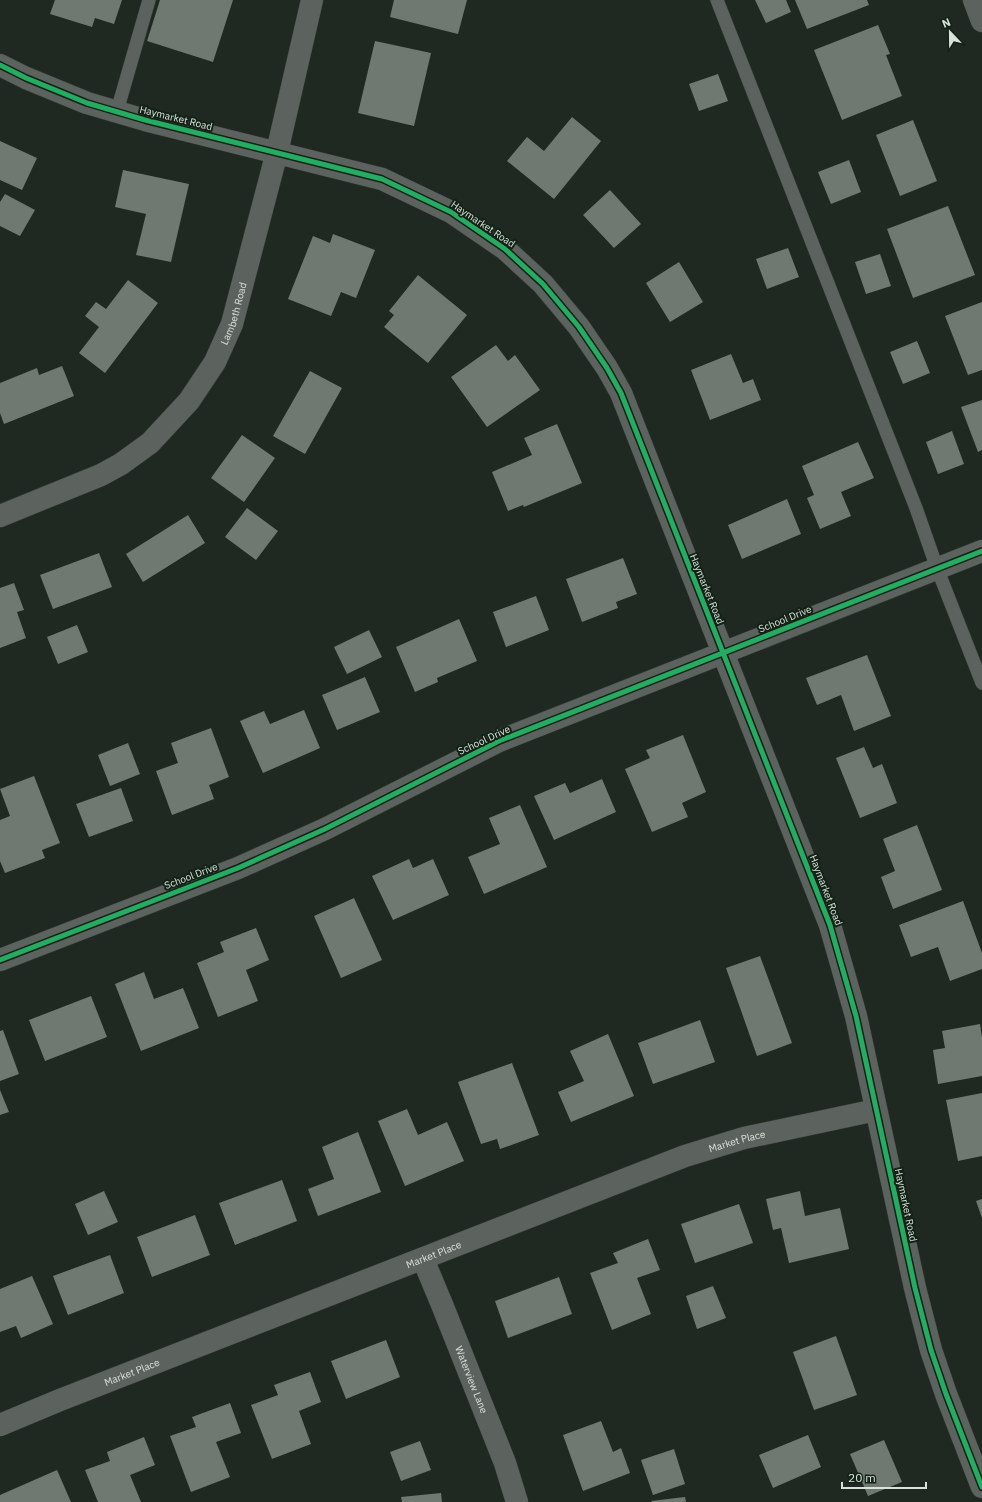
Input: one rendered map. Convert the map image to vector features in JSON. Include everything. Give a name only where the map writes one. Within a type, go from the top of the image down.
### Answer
[{"type":"street","name":"Lambeth Road","points":[[0,516],[101,475],[121,464],[150,443],[189,400],[215,362],[232,324],[277,152],[312,0]]},
{"type":"street","points":[[974,0],[982,21]]},
{"type":"street","name":"Haymarket Road","points":[[0,65],[26,78],[87,103],[145,120],[382,179],[451,212],[505,249],[543,284],[579,327],[607,368],[621,393],[830,926],[856,1016],[915,1288],[931,1350],[946,1394],[982,1487]]},
{"type":"street","name":"School Drive","points":[[0,960],[238,868],[326,829],[499,741],[982,551]]},
{"type":"street","name":"Market Place","points":[[0,1425],[60,1400],[685,1156],[744,1138],[876,1110]]},
{"type":"street","name":"Waterview Lane","points":[[423,1259],[444,1307],[505,1463],[517,1502]]},
{"type":"lane","points":[[117,111],[149,0]]},
{"type":"lane","points":[[716,0],[910,493],[937,568],[982,683]]},
{"type":"building","points":[[55,0],[122,0],[114,24],[95,18],[92,27],[50,14]]},
{"type":"building","points":[[160,0],[233,0],[213,62],[147,41]]},
{"type":"building","points":[[394,0],[467,0],[458,34],[390,17]]},
{"type":"building","points":[[755,0],[786,0],[791,12],[766,23]]},
{"type":"building","points":[[795,0],[867,0],[869,5],[807,29]]},
{"type":"building","points":[[878,25],[890,54],[886,55],[902,96],[842,120],[814,50]]},
{"type":"building","points":[[375,41],[431,53],[414,126],[358,113]]},
{"type":"building","points":[[718,74],[728,101],[699,111],[689,84]]},
{"type":"building","points":[[572,117],[601,141],[554,199],[507,161],[527,137],[544,151]]},
{"type":"building","points":[[913,120],[937,181],[900,196],[876,135]]},
{"type":"building","points":[[0,141],[37,158],[22,190],[0,180]]},
{"type":"building","points":[[849,160],[861,192],[831,204],[818,172]]},
{"type":"building","points":[[123,170],[189,184],[171,262],[136,255],[146,214],[115,207]]},
{"type":"building","points":[[610,190],[641,224],[614,248],[583,215]]},
{"type":"building","points":[[5,194],[35,210],[20,236],[0,226],[0,202]]},
{"type":"building","points":[[948,206],[975,275],[913,298],[887,229]]},
{"type":"building","points":[[333,234],[375,250],[356,298],[341,292],[331,316],[288,299],[313,236],[330,243]]},
{"type":"building","points":[[788,248],[799,277],[767,289],[756,259]]},
{"type":"building","points":[[880,254],[891,286],[866,294],[855,262]]},
{"type":"building","points":[[679,262],[703,302],[670,322],[646,283]]},
{"type":"building","points":[[418,275],[467,315],[428,363],[384,327],[394,315],[389,311]]},
{"type":"building","points":[[128,280],[158,303],[105,373],[79,353],[99,327],[85,316],[96,302],[106,309]]},
{"type":"building","points":[[982,302],[982,370],[968,375],[945,316]]},
{"type":"building","points":[[917,341],[930,373],[903,384],[890,352]]},
{"type":"building","points":[[496,345],[508,361],[515,355],[540,390],[487,427],[451,377]]},
{"type":"building","points":[[731,354],[743,383],[753,379],[761,400],[710,420],[691,370]]},
{"type":"building","points":[[62,366],[74,396],[4,424],[0,413],[0,383],[37,368],[39,375]]},
{"type":"building","points":[[310,371],[342,388],[305,454],[273,436]]},
{"type":"building","points":[[982,400],[982,450],[978,452],[961,407]]},
{"type":"building","points":[[557,424],[582,483],[524,507],[523,505],[508,511],[492,472],[532,455],[524,438]]},
{"type":"building","points":[[952,431],[964,464],[938,474],[926,442]]},
{"type":"building","points":[[242,435],[275,458],[244,502],[211,478]]},
{"type":"building","points":[[858,442],[874,478],[841,492],[851,516],[820,529],[807,498],[814,495],[802,466]]},
{"type":"building","points":[[787,499],[801,534],[742,559],[728,525]]},
{"type":"building","points":[[247,508],[278,531],[256,560],[225,537]]},
{"type":"building","points":[[188,515],[205,543],[143,582],[126,554]]},
{"type":"building","points":[[99,553],[112,587],[53,609],[40,575]]},
{"type":"building","points":[[623,558],[637,594],[616,602],[618,608],[582,622],[566,579]]},
{"type":"building","points":[[14,583],[24,610],[17,612],[26,638],[0,648],[0,588]]},
{"type":"building","points":[[536,596],[549,630],[506,647],[493,612]]},
{"type":"building","points":[[459,619],[477,661],[437,678],[438,682],[415,692],[396,647]]},
{"type":"building","points":[[77,625],[88,652],[58,664],[47,637]]},
{"type":"building","points":[[369,630],[382,657],[347,674],[334,647]]},
{"type":"building","points":[[867,655],[891,716],[854,731],[841,695],[817,705],[806,678]]},
{"type":"building","points":[[365,677],[380,712],[337,730],[322,695]]},
{"type":"building","points":[[304,710],[320,748],[263,773],[240,721],[264,711],[270,724]]},
{"type":"building","points":[[211,728],[229,777],[209,785],[214,799],[172,815],[156,771],[178,763],[171,743]]},
{"type":"building","points":[[683,735],[706,792],[682,803],[688,817],[652,832],[625,769],[650,758],[646,750]]},
{"type":"building","points":[[128,743],[140,774],[110,786],[98,755]]},
{"type":"building","points":[[864,747],[873,768],[882,764],[897,803],[860,818],[836,758]]},
{"type":"building","points":[[34,776],[60,843],[42,850],[45,858],[5,873],[0,861],[0,820],[10,816],[0,789]]},
{"type":"building","points":[[602,779],[616,812],[554,840],[534,796],[565,783],[570,793]]},
{"type":"building","points":[[121,788],[133,821],[89,837],[76,804]]},
{"type":"building","points":[[520,805],[547,867],[484,894],[468,857],[500,844],[489,818]]},
{"type":"building","points":[[917,825],[942,890],[893,909],[881,877],[895,871],[883,839]]},
{"type":"building","points":[[409,859],[413,868],[433,859],[449,895],[393,920],[372,876]]},
{"type":"building","points":[[354,898],[382,960],[341,978],[314,916]]},
{"type":"building","points":[[963,901],[982,953],[982,969],[950,981],[938,947],[911,957],[899,925]]},
{"type":"building","points":[[256,928],[269,960],[246,970],[258,1001],[218,1017],[197,963],[224,952],[220,942]]},
{"type":"building","points":[[760,956],[792,1043],[757,1056],[726,968]]},
{"type":"building","points":[[144,972],[154,999],[183,988],[199,1028],[141,1051],[115,984]]},
{"type":"building","points":[[91,996],[107,1037],[45,1061],[29,1020]]},
{"type":"building","points":[[700,1020],[715,1062],[653,1084],[638,1043]]},
{"type":"building","points":[[980,1024],[982,1037],[982,1076],[938,1084],[933,1050],[945,1048],[942,1031]]},
{"type":"building","points":[[3,1030],[19,1074],[0,1081],[0,1031]]},
{"type":"building","points":[[608,1034],[634,1096],[571,1122],[558,1092],[584,1081],[570,1051]]},
{"type":"building","points":[[512,1063],[539,1135],[500,1149],[497,1139],[481,1144],[458,1082]]},
{"type":"building","points":[[0,1090],[9,1112],[0,1115]]},
{"type":"building","points":[[982,1093],[982,1156],[958,1161],[946,1100]]},
{"type":"building","points":[[407,1109],[418,1135],[447,1122],[464,1161],[405,1186],[378,1121]]},
{"type":"building","points":[[358,1132],[381,1192],[318,1216],[308,1189],[334,1179],[322,1147]]},
{"type":"building","points":[[282,1180],[297,1221],[235,1245],[219,1203]]},
{"type":"building","points":[[104,1191],[118,1222],[88,1235],[75,1204]]},
{"type":"building","points":[[800,1191],[805,1216],[840,1208],[849,1249],[789,1263],[781,1228],[773,1230],[766,1199]]},
{"type":"building","points":[[982,1199],[982,1218],[976,1201]]},
{"type":"building","points":[[739,1204],[753,1243],[695,1263],[681,1224]]},
{"type":"building","points":[[195,1215],[210,1255],[152,1277],[137,1237]]},
{"type":"building","points":[[648,1239],[660,1270],[637,1278],[651,1314],[612,1330],[590,1273],[618,1263],[613,1253]]},
{"type":"building","points":[[110,1255],[124,1293],[68,1315],[53,1276]]},
{"type":"building","points":[[32,1276],[53,1324],[21,1338],[16,1326],[0,1332],[0,1289]]},
{"type":"building","points":[[559,1277],[572,1314],[508,1338],[495,1301]]},
{"type":"building","points":[[713,1286],[726,1318],[697,1329],[686,1296]]},
{"type":"building","points":[[836,1336],[857,1395],[814,1410],[793,1352]]},
{"type":"building","points":[[386,1340],[400,1377],[346,1399],[331,1361]]},
{"type":"building","points":[[310,1372],[321,1402],[299,1411],[311,1444],[272,1459],[251,1405],[278,1395],[274,1385]]},
{"type":"building","points":[[230,1403],[241,1433],[216,1442],[230,1477],[191,1492],[170,1436],[196,1427],[192,1417]]},
{"type":"building","points":[[601,1421],[613,1452],[621,1448],[630,1473],[583,1491],[563,1435]]},
{"type":"building","points":[[808,1435],[821,1467],[773,1488],[759,1455]]},
{"type":"building","points":[[144,1437],[155,1465],[130,1475],[141,1502],[98,1502],[85,1470],[110,1461],[107,1452]]},
{"type":"building","points":[[884,1440],[902,1482],[868,1496],[850,1454]]},
{"type":"building","points":[[420,1441],[431,1470],[401,1481],[390,1452]]},
{"type":"building","points":[[674,1449],[685,1484],[653,1495],[641,1460]]},
{"type":"building","points":[[57,1470],[71,1502],[0,1502],[0,1495]]},
{"type":"building","points":[[441,1493],[442,1502],[402,1502],[401,1497]]},
{"type":"building","points":[[685,1497],[686,1502],[651,1501]]},
{"type":"cycle path","points":[[0,65],[26,78],[87,103],[145,120],[382,179],[451,212],[505,249],[543,284],[579,327],[607,368],[621,393],[830,925],[856,1016],[915,1288],[931,1350],[946,1394],[982,1487]]},
{"type":"cycle path","points":[[0,960],[238,868],[325,829],[499,741],[982,551]]}]
